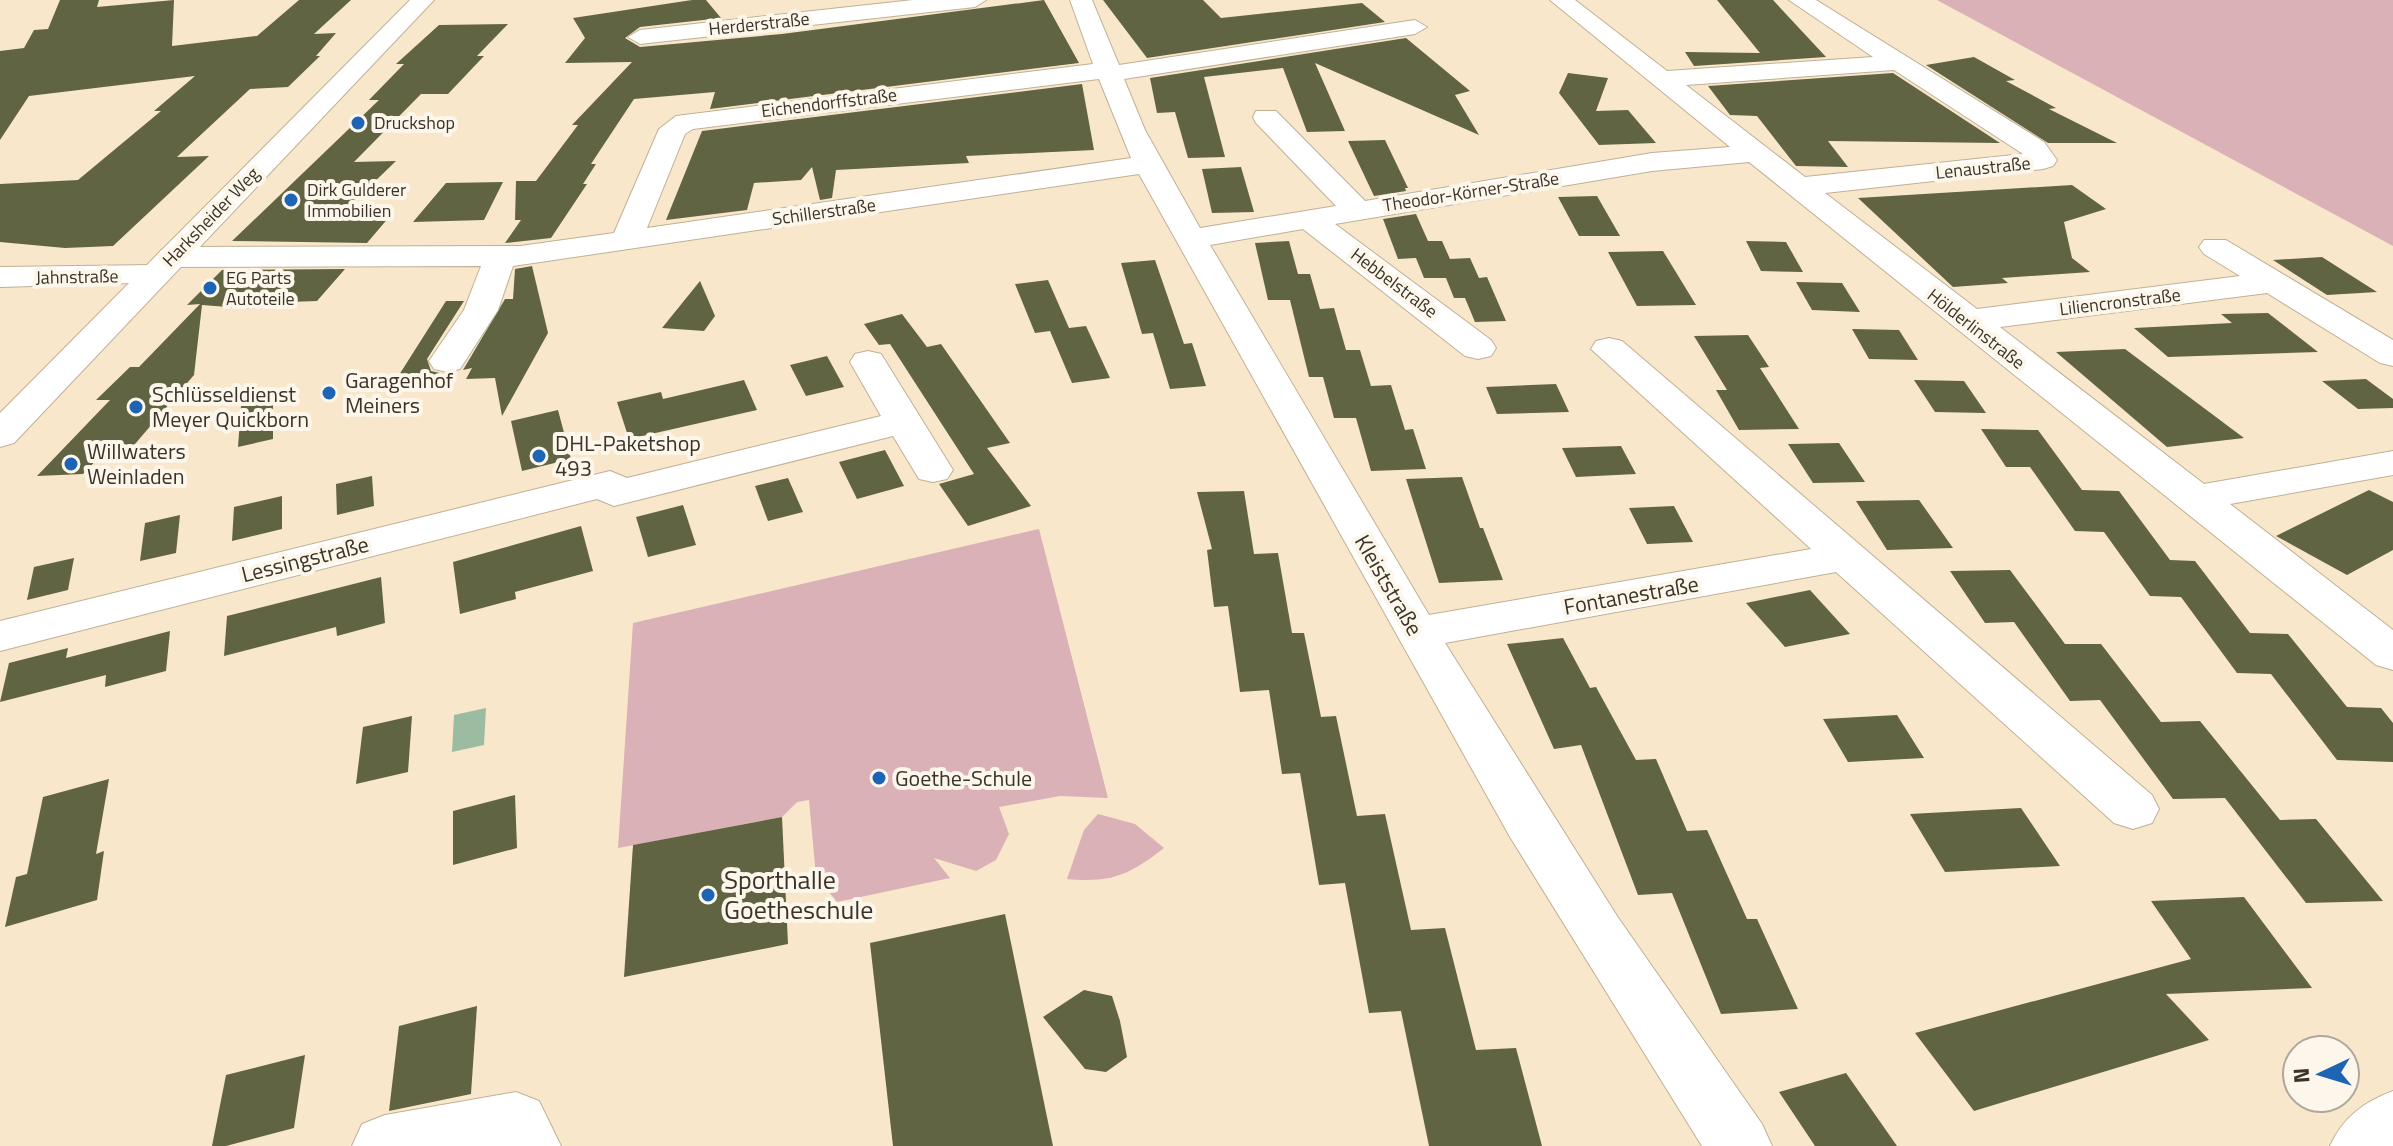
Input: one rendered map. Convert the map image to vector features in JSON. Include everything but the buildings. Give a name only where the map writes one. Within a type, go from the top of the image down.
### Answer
[{"type":"street","name":"Harksheider Weg","points":[[0,435],[423,0]]},
{"type":"street","name":"Herderstraße","points":[[640,37],[975,0]]},
{"type":"street","name":"Kleiststraße","points":[[1081,0],[1148,164],[1416,633],[1597,933],[1739,1146]]},
{"type":"street","name":"Hölderlinstraße","points":[[1561,0],[2393,654]]},
{"type":"street","name":"Lenaustraße","points":[[1796,187],[2043,160],[2034,148],[1800,0]]},
{"type":"street","name":"Eichendorffstraße","points":[[626,242],[673,129],[686,122],[1109,72],[1415,27]]},
{"type":"street","points":[[1662,79],[1902,62]]},
{"type":"street","name":"Hebbelstraße","points":[[1266,117],[1358,211]]},
{"type":"street","name":"Theodor-Körner-Straße","points":[[1190,239],[1652,162],[1754,153]]},
{"type":"street","name":"Schillerstraße","points":[[163,266],[500,258],[1148,164]]},
{"type":"street","name":"Hebbelstraße","points":[[1309,219],[1478,348]]},
{"type":"street","points":[[2215,247],[2393,355]]},
{"type":"street","points":[[447,361],[481,310],[500,258]]},
{"type":"street","name":"Jahnstraße","points":[[0,277],[163,266]]},
{"type":"street","name":"Liliencronstraße","points":[[1966,321],[2273,282]]},
{"type":"street","points":[[1609,349],[2133,809]]},
{"type":"street","points":[[868,362],[933,470]]},
{"type":"street","name":"Lessingstraße","points":[[0,636],[610,483],[614,494],[898,412]]},
{"type":"street","points":[[2192,499],[2393,463]]},
{"type":"street","name":"Fontanestraße","points":[[1416,633],[1845,557]]},
{"type":"street","points":[[2363,1146],[2393,1121]]},
{"type":"street","points":[[385,1146],[516,1122],[528,1146]]},
{"type":"shaded area","points":[[1937,0],[2393,0],[2393,246]]},
{"type":"shaded area","points":[[1039,529],[1108,798],[1060,796],[999,807],[1009,834],[996,860],[976,871],[934,858],[950,878],[837,902],[816,876],[809,800],[797,802],[782,817],[618,848],[633,623]]},
{"type":"shaded area","points":[[486,708],[484,745],[452,752],[454,715]]},
{"type":"shaded area","points":[[1098,814],[1135,824],[1164,848],[1119,875],[1096,880],[1067,879],[1084,830]]},
{"type":"place","name":"Druckshop","points":[[358,123]]},
{"type":"place","name":"Dirk Gulderer Immobilien","points":[[291,200]]},
{"type":"place","name":"EG Parts Autoteile","points":[[210,288]]},
{"type":"place","name":"Garagenhof Meiners","points":[[329,393]]},
{"type":"place","name":"Schlüsseldienst Meyer Quickborn","points":[[136,407]]},
{"type":"place","name":"DHL-Paketshop 493","points":[[539,456]]},
{"type":"place","name":"Willwaters Weinladen","points":[[71,464]]},
{"type":"place","name":"Goethe-Schule","points":[[879,778]]},
{"type":"place","name":"Sporthalle Goetheschule","points":[[708,895]]}]
